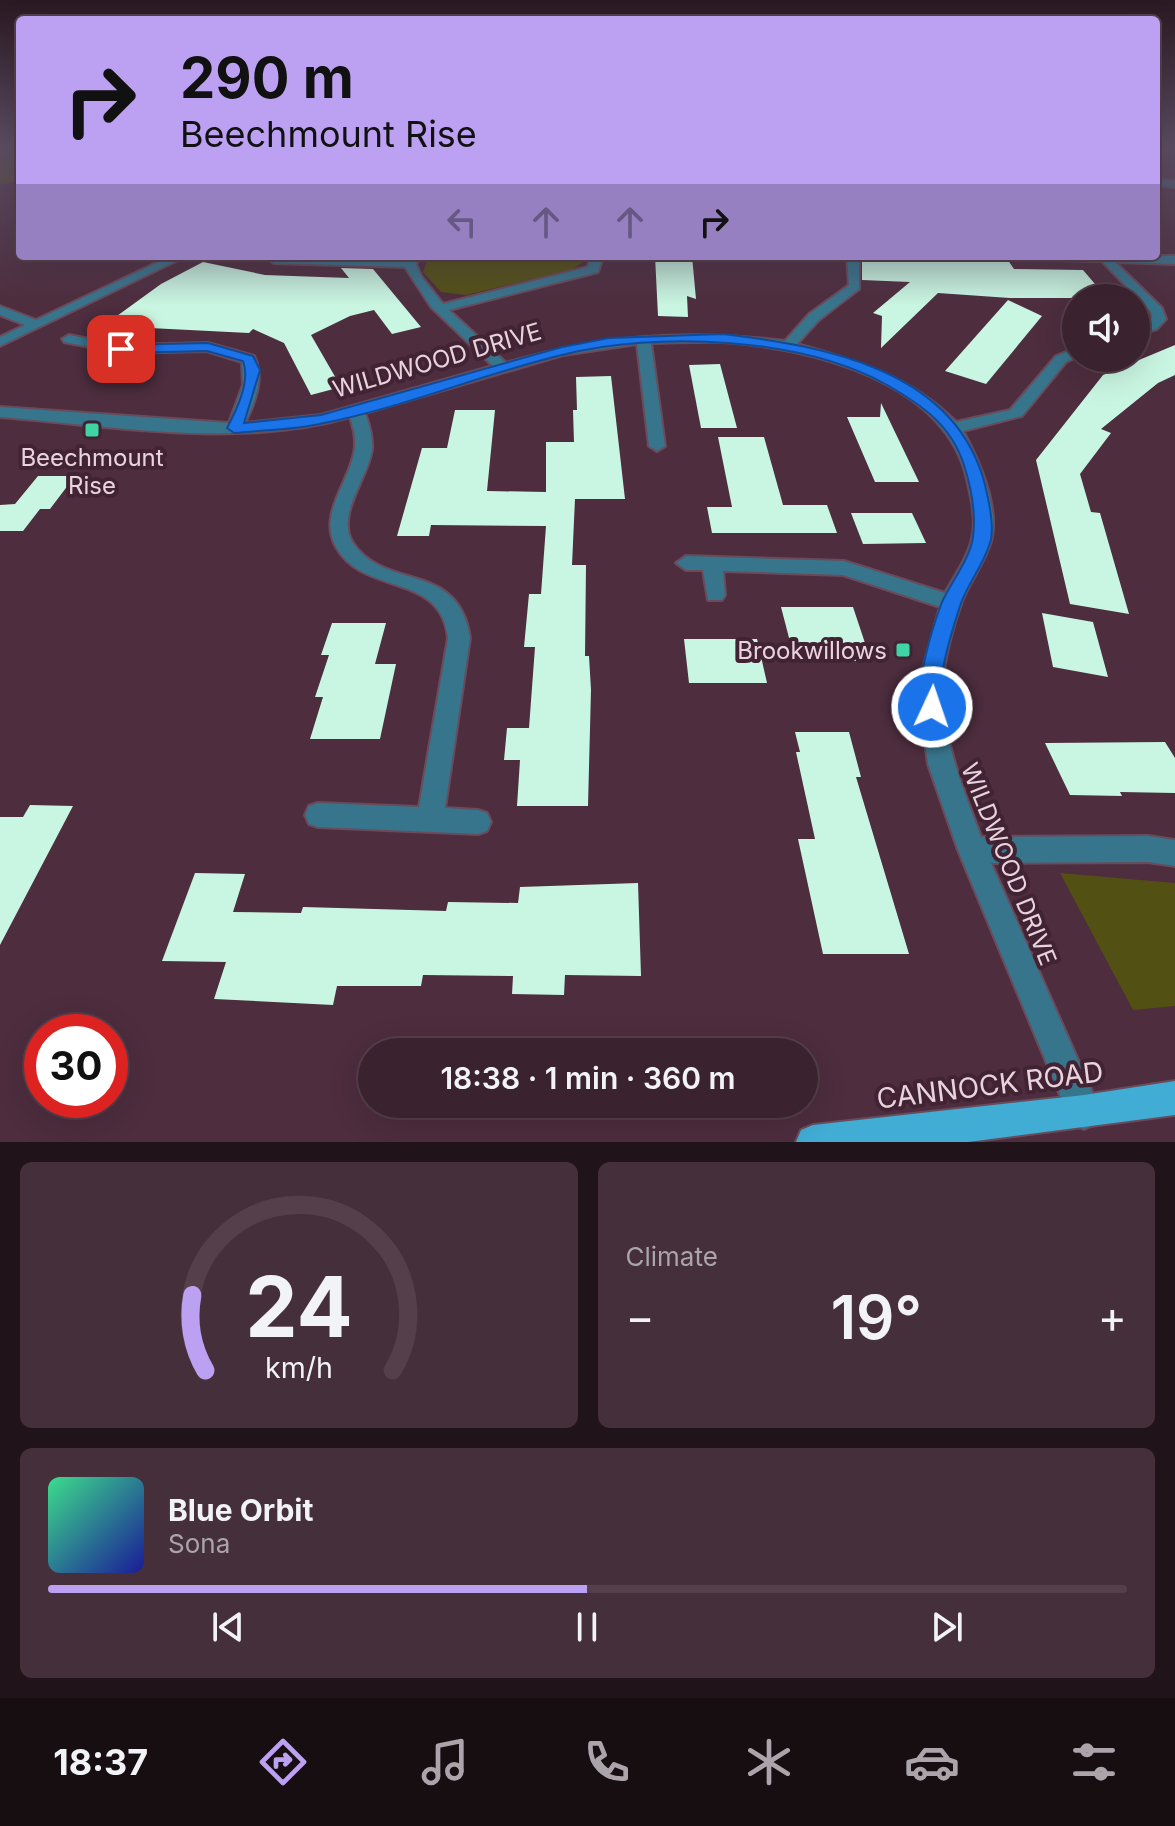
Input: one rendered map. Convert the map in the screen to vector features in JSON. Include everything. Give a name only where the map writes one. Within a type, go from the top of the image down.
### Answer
[{"type":"main road","name":"CANNOCK ROAD","points":[[813,1142],[1084,1112],[1175,1098]]},
{"type":"street","points":[[0,342],[172,260]]},
{"type":"street","points":[[412,260],[412,275],[502,367]]},
{"type":"street","points":[[441,308],[594,269],[596,260]]},
{"type":"street","points":[[788,346],[814,317],[855,286],[853,260]]},
{"type":"street","points":[[1107,260],[1175,260]]},
{"type":"street","points":[[1107,260],[1131,284]]},
{"type":"street","points":[[1150,304],[1159,319],[1150,327]]},
{"type":"street","points":[[0,310],[37,325]]},
{"type":"street","name":"WILDWOOD DRIVE","points":[[0,412],[234,428],[322,420],[562,351],[643,339],[723,338],[788,346],[868,369],[928,403],[953,428],[972,464],[981,503],[982,539],[951,603],[932,676],[932,707],[941,764],[972,850],[1084,1112]]},
{"type":"street","points":[[69,339],[121,349],[208,347],[249,359],[253,370],[243,411],[234,428]]},
{"type":"street","points":[[643,339],[657,446]]},
{"type":"street","points":[[953,428],[1016,413],[1062,359]]},
{"type":"street","points":[[356,410],[364,433],[363,451],[359,474],[345,502],[338,526],[345,546],[365,566],[445,599],[454,613],[459,638],[430,820]]},
{"type":"street","points":[[686,563],[844,568],[951,603]]},
{"type":"street","points":[[712,564],[715,595]]},
{"type":"street","points":[[318,815],[478,822]]},
{"type":"street","points":[[972,850],[1148,849],[1175,853]]},
{"type":"shaded area","points":[[428,260],[582,262],[572,270],[466,295],[441,292],[423,272]]},
{"type":"shaded area","points":[[1060,873],[1175,883],[1175,1006],[1133,1010]]},
{"type":"building","points":[[655,260],[692,260],[696,299],[687,296],[688,317],[658,316]]},
{"type":"building","points":[[862,260],[1008,260],[1014,269],[1083,270],[1095,284],[1062,284],[1062,298],[938,293],[881,348],[882,316],[873,313],[910,282],[862,280]]},
{"type":"building","points":[[203,262],[265,275],[349,278],[341,268],[373,269],[421,327],[392,334],[374,310],[350,316],[311,335],[341,387],[311,395],[284,343],[253,329],[249,333],[110,326],[117,321],[110,321],[161,284]]},
{"type":"building","points":[[1008,300],[1042,316],[986,384],[945,371]]},
{"type":"building","points":[[1175,345],[1175,375],[1158,383],[1101,429],[1111,433],[1080,474],[1091,512],[1100,513],[1129,614],[1070,604],[1036,460],[1103,375],[1110,372],[1150,372],[1150,355]]},
{"type":"building","points":[[720,364],[737,428],[701,428],[689,365]]},
{"type":"building","points":[[611,376],[625,499],[575,499],[572,565],[586,565],[585,656],[589,656],[591,690],[588,806],[517,806],[520,760],[504,760],[507,728],[529,728],[535,647],[524,647],[529,594],[541,594],[546,526],[431,525],[429,536],[397,536],[422,448],[447,448],[455,410],[495,410],[487,491],[546,492],[546,442],[574,442],[576,377]]},
{"type":"building","points":[[881,403],[919,482],[875,482],[847,417],[880,417]]},
{"type":"building","points":[[718,437],[764,437],[783,505],[827,505],[837,533],[712,533],[707,507],[732,507]]},
{"type":"building","points":[[38,476],[75,476],[50,509],[40,509],[23,531],[0,531],[0,505],[15,504]]},
{"type":"building","points":[[851,513],[912,513],[926,543],[863,544]]},
{"type":"building","points":[[781,607],[853,607],[871,661],[795,661]]},
{"type":"building","points":[[1042,613],[1093,622],[1108,677],[1053,667]]},
{"type":"building","points":[[332,623],[386,623],[375,664],[396,664],[380,739],[310,739],[323,697],[315,697],[329,655],[321,655]]},
{"type":"building","points":[[684,639],[757,639],[767,683],[689,683]]},
{"type":"building","points":[[795,732],[849,732],[861,777],[856,777],[909,954],[823,954],[798,839],[815,839],[796,752],[800,752]]},
{"type":"building","points":[[1165,742],[1175,758],[1175,793],[1120,792],[1122,796],[1070,795],[1045,743]]},
{"type":"building","points":[[30,805],[73,806],[0,945],[0,817],[23,817]]},
{"type":"building","points":[[195,873],[245,874],[233,912],[301,913],[303,907],[446,911],[448,902],[518,903],[520,887],[638,883],[641,976],[565,975],[564,995],[512,994],[513,976],[423,975],[421,986],[337,986],[333,1005],[214,999],[226,962],[162,961]]},
{"type":"place","name":"Beechmount Rise","points":[[92,430]]},
{"type":"place","name":"Brookwillows","points":[[903,650]]},
{"type":"route","points":[[121,349],[208,347],[249,359],[253,370],[243,411],[234,428],[273,427],[322,420],[502,367],[609,342],[723,338],[788,346],[868,369],[928,403],[953,428],[972,464],[981,503],[982,539],[951,603],[932,676],[932,707]]}]
